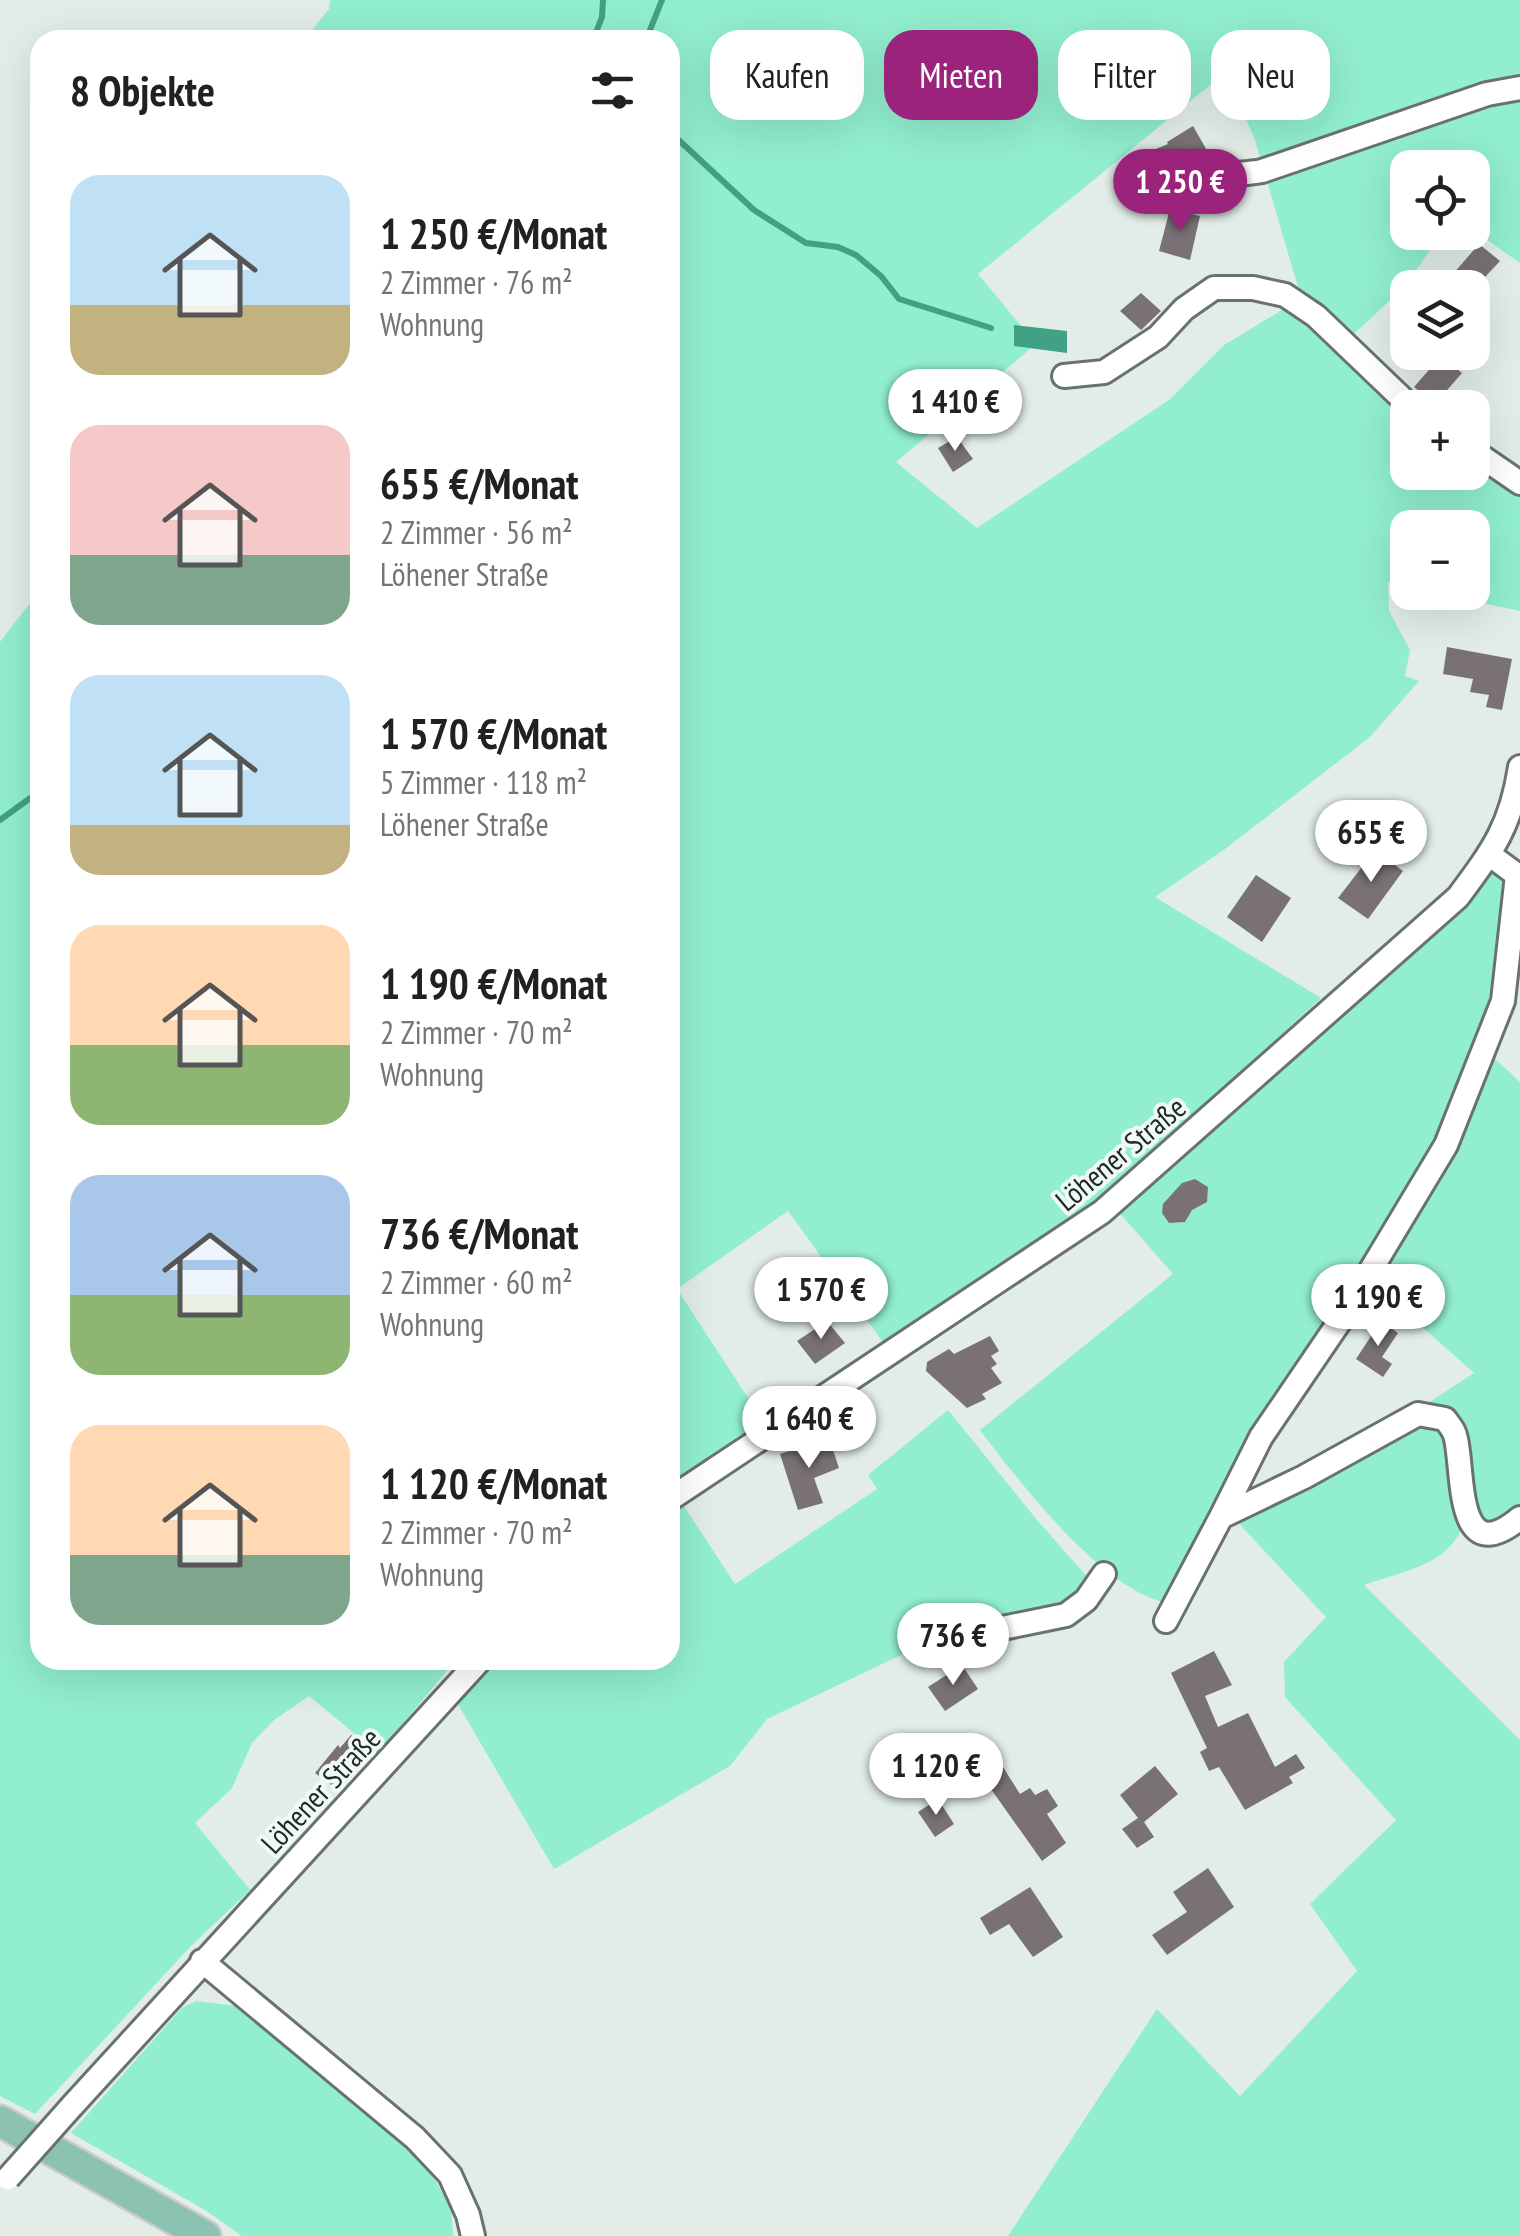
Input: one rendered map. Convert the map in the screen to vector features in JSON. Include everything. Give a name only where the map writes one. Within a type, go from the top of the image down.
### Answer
[{"type":"main road","points":[[0,2121],[205,2236]]},
{"type":"street","points":[[1203,181],[1216,175],[1262,171],[1486,94],[1520,88]]},
{"type":"street","points":[[1064,376],[1104,372],[1158,337],[1184,310],[1214,288],[1252,288],[1285,295],[1316,316],[1393,390]]},
{"type":"street","points":[[1490,462],[1520,483]]},
{"type":"street","name":"Löhener Straße","points":[[680,1492],[1102,1212],[1458,897],[1490,855],[1512,812],[1520,766]]},
{"type":"street","points":[[1166,1621],[1261,1437],[1342,1318],[1446,1145],[1502,1000],[1518,876],[1490,855]]},
{"type":"street","points":[[1221,1517],[1304,1477],[1418,1414],[1445,1419],[1456,1434],[1464,1508],[1472,1526],[1482,1532],[1496,1532],[1520,1518]]},
{"type":"street","points":[[950,1652],[988,1631],[1066,1614],[1086,1600],[1104,1574]]},
{"type":"street","name":"Löhener Straße","points":[[4,2182],[471,1670]]},
{"type":"street","points":[[202,1961],[415,2138],[450,2175],[474,2236]]},
{"type":"shaded area","points":[[330,0],[1520,0],[1520,263],[1490,242],[1490,150],[1390,150],[1390,250],[1429,250],[1416,270],[1390,270],[1390,300],[1348,339],[1300,294],[1246,120],[1330,120],[1330,30],[1211,30],[1211,84],[1191,101],[1191,30],[1058,30],[1058,120],[1167,120],[978,274],[1036,344],[896,462],[977,528],[1169,400],[1224,345],[1292,304],[1390,397],[1390,490],[1490,490],[1490,469],[1520,490],[1520,611],[1490,604],[1490,510],[1390,510],[1389,611],[1410,650],[1405,676],[1419,681],[1370,737],[1225,849],[1155,897],[1321,998],[1104,1198],[885,1345],[788,1211],[680,1287],[680,30],[312,30],[329,9]]},
{"type":"shaded area","points":[[1014,325],[1067,331],[1067,353],[1014,346]]},
{"type":"shaded area","points":[[30,603],[30,1670],[448,1670],[378,1753],[309,1696],[274,1720],[252,1743],[232,1788],[195,1823],[250,1890],[191,1946],[35,2114],[0,2096],[0,642]]},
{"type":"shaded area","points":[[1493,865],[1505,882],[1497,985],[1435,1146],[1338,1307],[1333,1304],[1171,1603],[1146,1596],[1092,1559],[1065,1533],[980,1430],[1173,1274],[1117,1210],[1309,1042]]},
{"type":"shaded area","points":[[1493,1057],[1520,1082],[1520,1513],[1510,1521],[1474,1522],[1461,1436],[1419,1409],[1474,1373],[1374,1284],[1430,1194]]},
{"type":"shaded area","points":[[680,1294],[765,1424],[680,1479]]},
{"type":"shaded area","points":[[948,1410],[1091,1581],[1059,1610],[992,1623],[922,1645],[767,1719],[730,1766],[554,1869],[456,1701],[485,1670],[680,1670],[680,1500],[735,1584],[877,1489],[868,1475]]},
{"type":"shaded area","points":[[1421,1419],[1442,1423],[1462,1528],[1433,1560],[1364,1585],[1520,1740],[1520,2236],[1008,2236],[1157,2009],[1240,2096],[1357,1971],[1310,1904],[1396,1820],[1285,1697],[1284,1662],[1326,1617],[1231,1515]]},
{"type":"shaded area","points":[[196,2001],[238,2006],[395,2137],[428,2169],[451,2206],[453,2236],[242,2236],[205,2210],[71,2133],[182,2008]]},
{"type":"building","points":[[1193,126],[1209,154],[1182,168],[1184,158],[1129,179],[1122,163],[1168,144]]},
{"type":"building","points":[[1170,209],[1200,216],[1190,260],[1159,251]]},
{"type":"building","points":[[1474,250],[1486,250],[1500,261],[1490,272],[1456,270]]},
{"type":"building","points":[[1141,293],[1161,311],[1141,330],[1120,311]]},
{"type":"building","points":[[1429,370],[1462,373],[1447,390],[1414,387]]},
{"type":"building","points":[[957,437],[973,459],[953,472],[938,448]]},
{"type":"building","points":[[1447,647],[1512,659],[1502,710],[1486,707],[1489,695],[1470,692],[1473,679],[1443,674]]},
{"type":"building","points":[[1375,850],[1403,871],[1368,919],[1338,898]]},
{"type":"building","points":[[1256,875],[1291,898],[1262,942],[1227,917]]},
{"type":"building","points":[[1195,1179],[1208,1187],[1207,1202],[1192,1210],[1185,1222],[1169,1223],[1162,1213],[1163,1204],[1182,1183]]},
{"type":"building","points":[[827,1321],[845,1343],[815,1364],[797,1341]]},
{"type":"building","points":[[1381,1321],[1398,1333],[1382,1357],[1392,1364],[1383,1377],[1356,1359]]},
{"type":"building","points":[[990,1336],[999,1351],[991,1356],[997,1364],[991,1368],[1002,1383],[982,1394],[986,1399],[967,1408],[926,1371],[927,1362],[949,1349],[954,1354]]},
{"type":"building","points":[[829,1438],[839,1468],[814,1478],[823,1503],[798,1510],[780,1454]]},
{"type":"building","points":[[1214,1651],[1232,1685],[1205,1696],[1218,1727],[1248,1713],[1275,1767],[1296,1754],[1305,1768],[1289,1777],[1293,1783],[1245,1810],[1219,1767],[1209,1771],[1200,1752],[1207,1748],[1171,1673]]},
{"type":"building","points":[[962,1665],[978,1689],[945,1711],[928,1687]]},
{"type":"building","points":[[351,1735],[370,1751],[338,1790],[315,1773]]},
{"type":"building","points":[[972,1735],[990,1761],[996,1756],[1020,1794],[1030,1788],[1035,1795],[1047,1789],[1058,1806],[1047,1814],[1066,1843],[1042,1861],[986,1782],[973,1790],[945,1754]]},
{"type":"building","points":[[1155,1766],[1178,1794],[1144,1822],[1154,1837],[1137,1848],[1122,1829],[1138,1818],[1120,1795]]},
{"type":"building","points":[[938,1799],[954,1824],[935,1837],[918,1812]]},
{"type":"building","points":[[1208,1868],[1234,1907],[1167,1955],[1152,1935],[1187,1912],[1173,1892]]},
{"type":"building","points":[[1030,1887],[1063,1937],[1033,1957],[1009,1924],[990,1935],[980,1918]]},
{"type":"waterway","points":[[597,30],[603,0]]},
{"type":"waterway","points":[[650,30],[662,0]]},
{"type":"waterway","points":[[680,141],[754,210],[806,243],[838,247],[856,255],[881,276],[899,299],[991,328]]},
{"type":"waterway","points":[[0,820],[30,798]]}]
